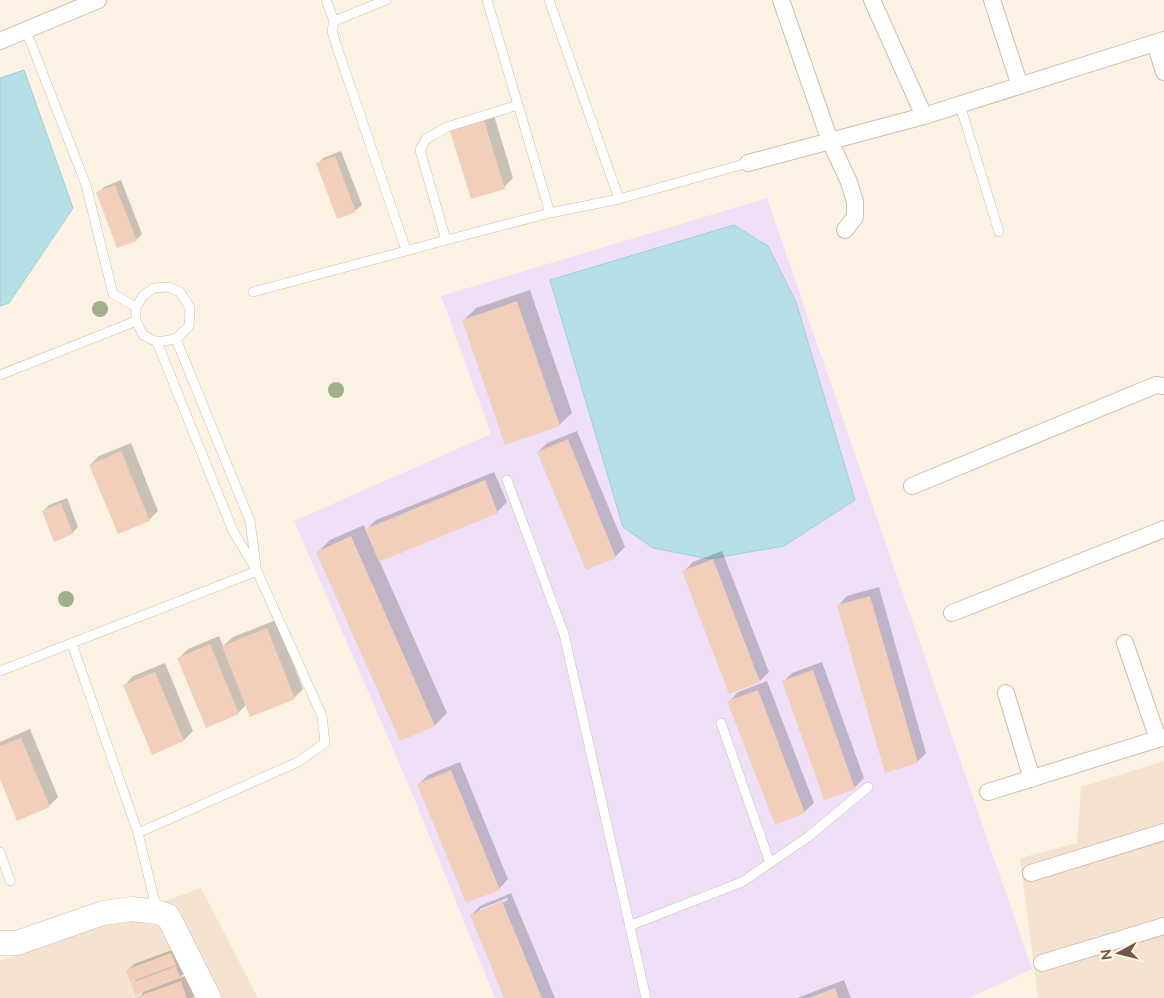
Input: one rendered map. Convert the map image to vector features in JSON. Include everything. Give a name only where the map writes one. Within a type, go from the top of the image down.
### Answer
[{"type":"main road","points":[[0,943],[17,943],[104,913],[131,909],[157,912],[168,916],[209,998]]},
{"type":"street","points":[[0,40],[98,0]]},
{"type":"street","points":[[781,0],[830,141],[849,182],[855,202],[855,217],[845,230]]},
{"type":"street","points":[[872,0],[924,116]]},
{"type":"street","points":[[992,0],[1020,86]]},
{"type":"street","points":[[748,163],[924,116],[1160,42],[1164,72]]},
{"type":"street","points":[[912,486],[1156,385],[1164,386]]},
{"type":"street","points":[[952,614],[1164,529]]},
{"type":"street","points":[[988,792],[1161,738],[1125,643]]},
{"type":"street","points":[[1006,693],[1032,779]]},
{"type":"street","points":[[1031,873],[1164,832]]},
{"type":"street","points":[[1042,963],[1164,926]]},
{"type":"lane","points":[[326,0],[334,21],[332,31],[336,47],[406,250]]},
{"type":"lane","points":[[334,21],[386,0]]},
{"type":"lane","points":[[486,0],[550,213]]},
{"type":"lane","points":[[549,0],[619,199]]},
{"type":"lane","points":[[26,30],[86,185],[113,294],[136,307]]},
{"type":"lane","points":[[446,240],[420,150],[426,139],[447,128],[518,105]]},
{"type":"lane","points":[[960,105],[999,232]]},
{"type":"lane","points":[[253,292],[550,213],[619,199],[748,163]]},
{"type":"lane","points":[[168,287],[180,292],[190,308],[189,326],[176,340],[158,342],[143,335],[136,321],[136,307],[143,296],[154,288],[168,287]]},
{"type":"lane","points":[[0,376],[136,321]]},
{"type":"lane","points":[[176,340],[250,521],[257,571]]},
{"type":"lane","points":[[138,833],[298,762],[325,743],[322,716],[257,571],[232,531],[158,342]]},
{"type":"lane","points":[[508,480],[564,634],[646,998]]},
{"type":"lane","points":[[0,672],[257,571]]},
{"type":"lane","points":[[72,644],[138,833],[157,912]]},
{"type":"lane","points":[[721,723],[770,863]]},
{"type":"lane","points":[[629,926],[742,882],[808,837],[868,787]]},
{"type":"lane","points":[[0,852],[10,881]]},
{"type":"shaded area","points":[[767,198],[1032,969],[969,998],[495,998],[409,786],[294,521],[491,434],[441,296]]},
{"type":"shaded area","points":[[1164,761],[1164,998],[1038,998],[1020,858],[1077,843],[1081,787]]},
{"type":"shaded area","points":[[201,888],[258,998],[0,998],[0,961]]},
{"type":"water","points":[[24,70],[73,208],[9,303],[0,306],[0,78]]},
{"type":"water","points":[[734,225],[768,246],[796,302],[855,500],[784,546],[709,559],[653,548],[623,527],[550,280]]},
{"type":"building","points":[[483,117],[505,189],[471,199],[449,128]]},
{"type":"building","points":[[335,156],[356,212],[337,219],[316,163]]},
{"type":"building","points":[[115,185],[137,241],[117,248],[96,192]]},
{"type":"building","points":[[517,301],[560,426],[505,445],[462,320]]},
{"type":"building","points":[[568,439],[616,558],[586,570],[537,452]]},
{"type":"building","points":[[121,451],[150,521],[118,534],[89,465]]},
{"type":"building","points":[[485,480],[498,513],[379,562],[365,529]]},
{"type":"building","points":[[61,503],[73,534],[54,542],[42,511]]},
{"type":"building","points":[[351,536],[435,726],[400,741],[316,552]]},
{"type":"building","points":[[713,559],[760,682],[729,694],[682,571]]},
{"type":"building","points":[[870,596],[918,763],[885,773],[837,605]]},
{"type":"building","points":[[267,628],[295,699],[250,717],[222,646]]},
{"type":"building","points":[[210,644],[239,714],[206,728],[177,658]]},
{"type":"building","points":[[813,670],[855,789],[824,800],[782,681]]},
{"type":"building","points":[[155,672],[184,741],[152,755],[123,685]]},
{"type":"building","points":[[758,690],[805,813],[775,825],[727,701]]},
{"type":"building","points":[[21,738],[50,807],[17,821],[0,779],[0,746]]},
{"type":"building","points":[[451,770],[500,890],[466,903],[417,784]]},
{"type":"building","points":[[502,901],[542,998],[504,998],[470,915]]},
{"type":"building","points":[[171,953],[176,965],[130,982],[126,970]]},
{"type":"building","points":[[176,966],[180,978],[135,995],[131,983]]},
{"type":"building","points":[[181,981],[187,998],[134,998]]},
{"type":"building","points":[[835,988],[839,998],[809,998]]}]
